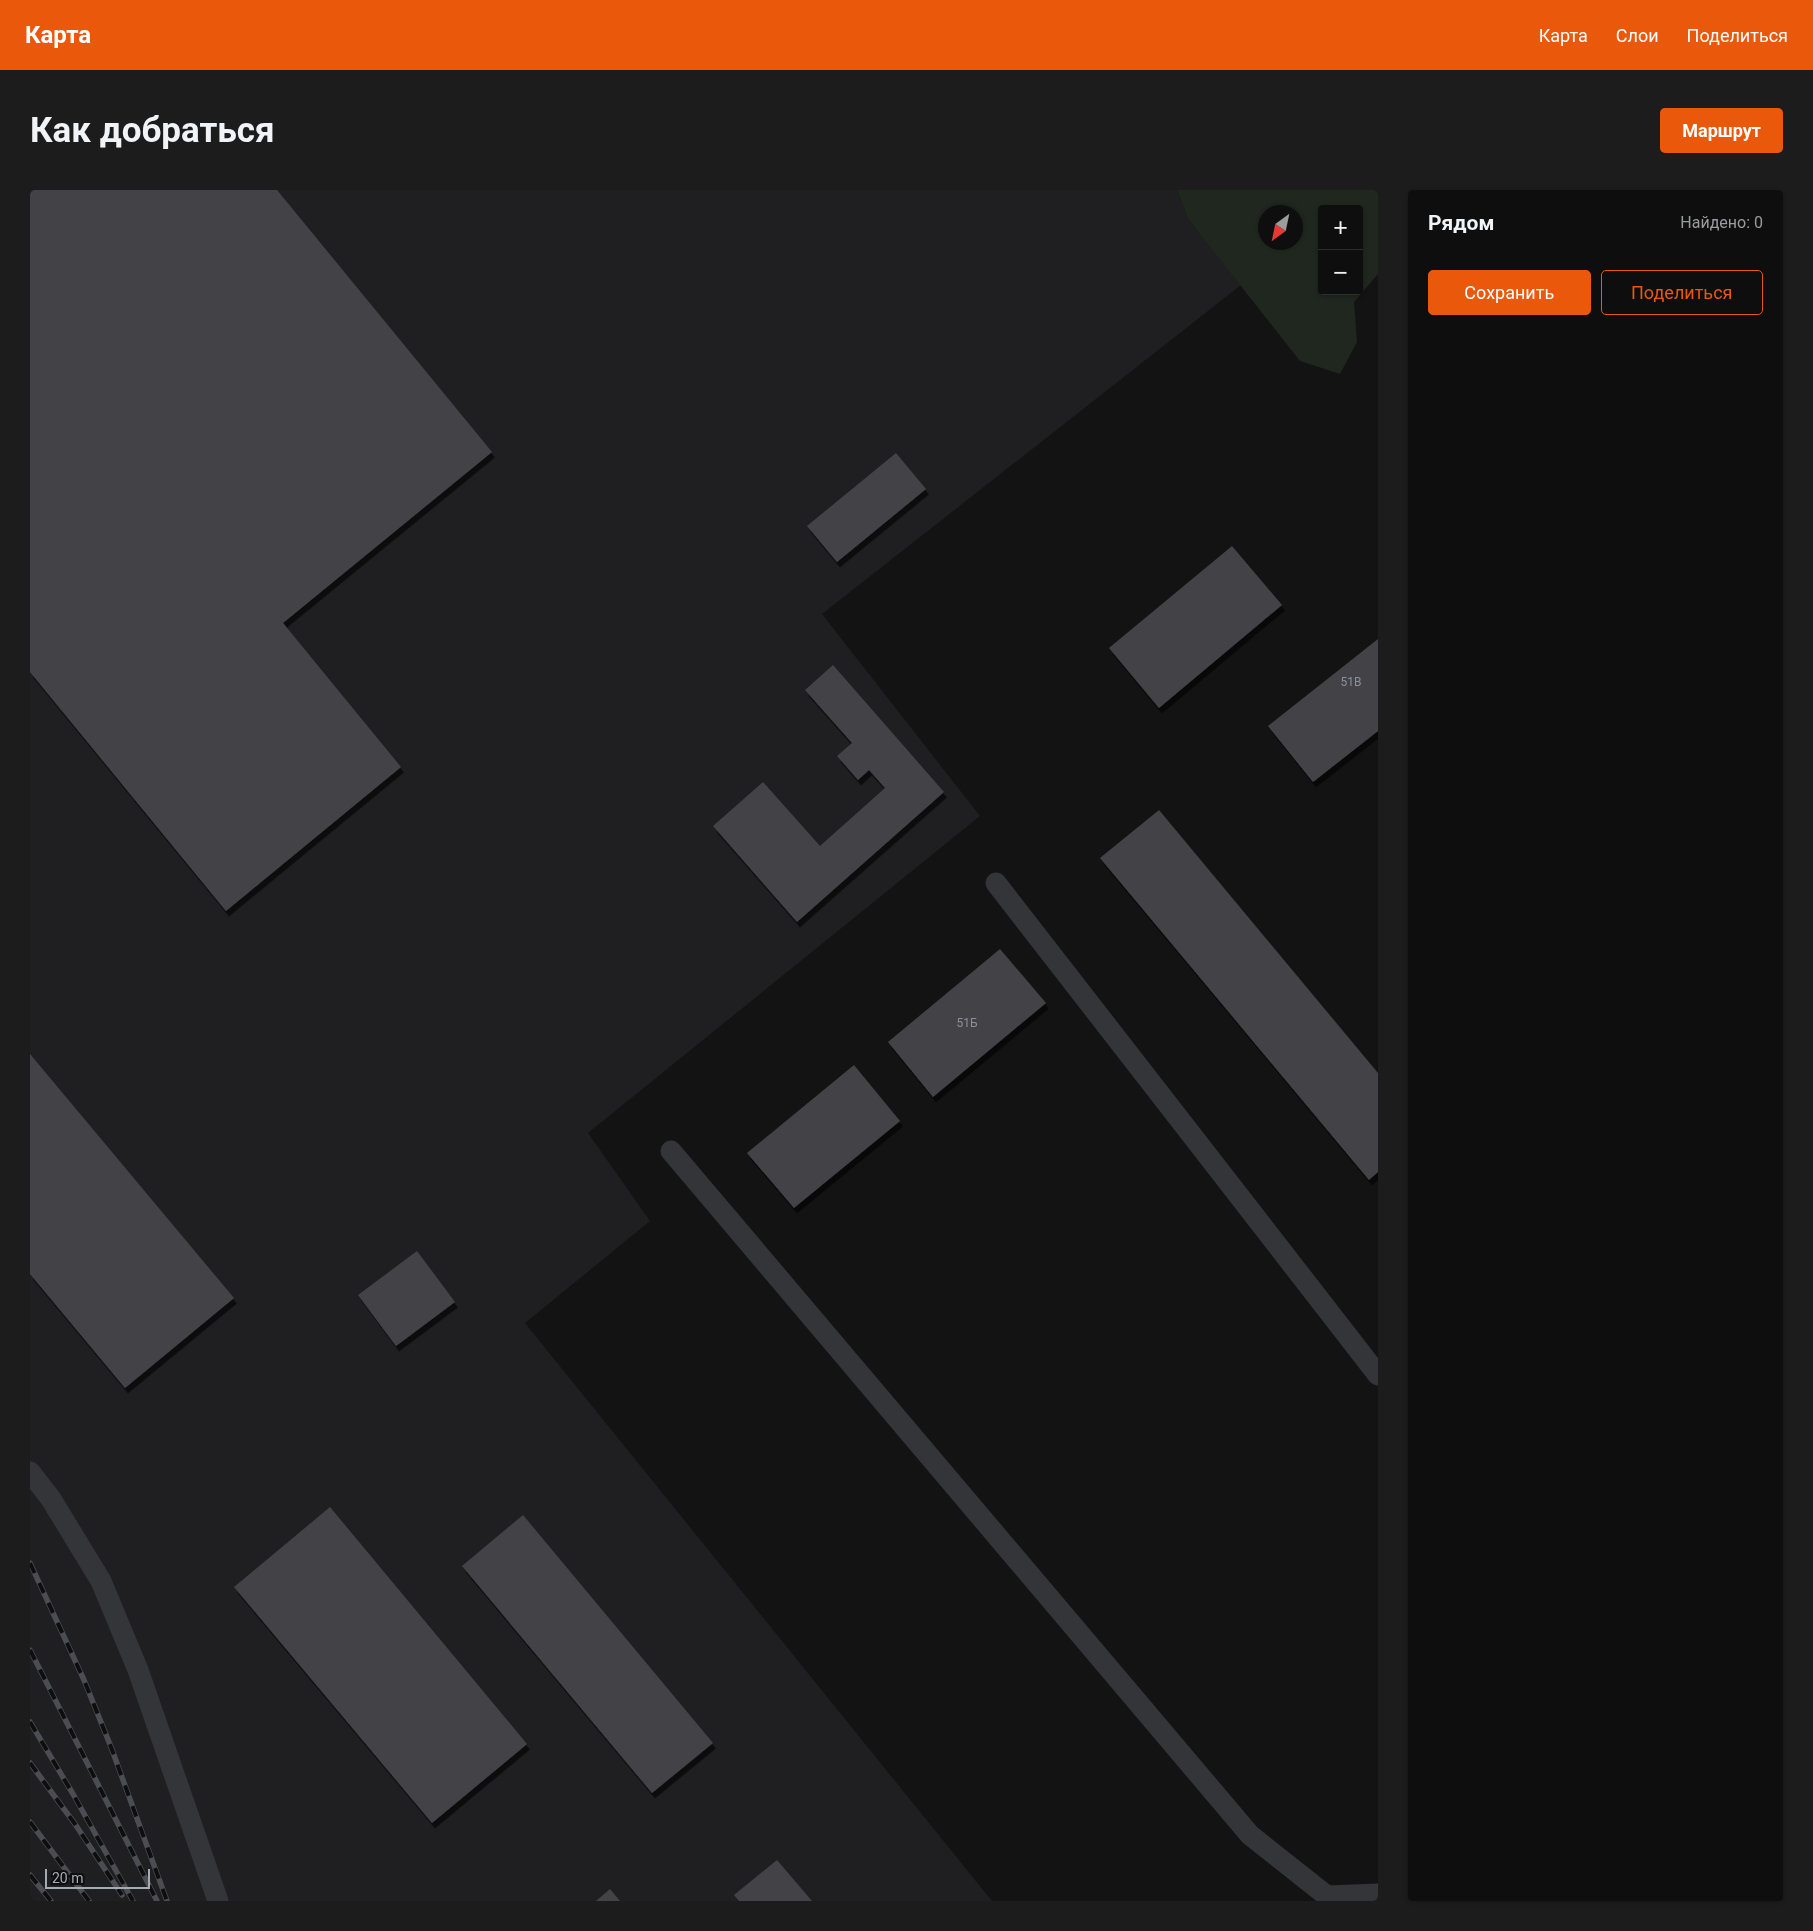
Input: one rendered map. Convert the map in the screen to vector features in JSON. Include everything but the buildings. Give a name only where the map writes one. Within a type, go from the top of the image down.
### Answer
[{"type":"lane","points":[[996,884],[1378,1375]]},
{"type":"lane","points":[[671,1151],[1250,1835],[1327,1896],[1378,1894]]},
{"type":"lane","points":[[30,1472],[51,1499],[101,1581],[138,1670],[218,1901]]},
{"type":"shaded area","points":[[30,190],[1177,190],[1188,219],[1241,285],[822,614],[980,816],[588,1133],[650,1221],[525,1323],[992,1901],[30,1901]]},
{"type":"shaded area","points":[[1177,190],[1378,190],[1378,274],[1363,292],[1363,205],[1318,205],[1318,295],[1360,295],[1354,302],[1357,342],[1340,374],[1300,361],[1188,219]]},
{"type":"railway","points":[[30,1563],[84,1680],[111,1747],[167,1901]]},
{"type":"railway","points":[[30,1650],[157,1901]]},
{"type":"railway","points":[[30,1722],[133,1901]]},
{"type":"railway","points":[[30,1763],[75,1824],[122,1895]]},
{"type":"railway","points":[[30,1822],[89,1901]]},
{"type":"railway","points":[[30,1875],[51,1901]]}]
